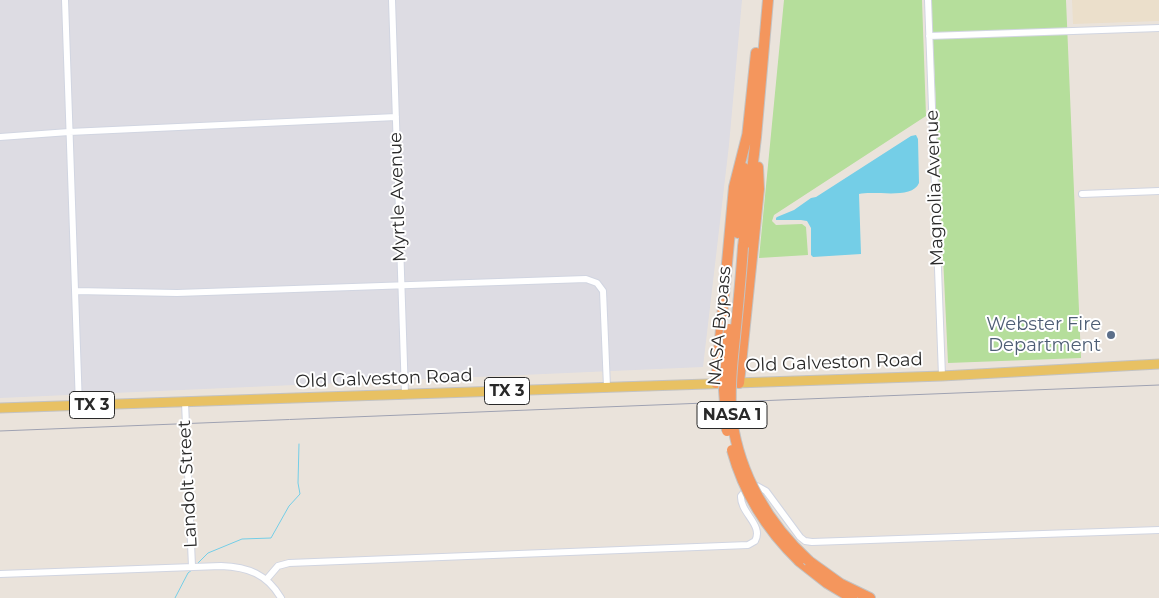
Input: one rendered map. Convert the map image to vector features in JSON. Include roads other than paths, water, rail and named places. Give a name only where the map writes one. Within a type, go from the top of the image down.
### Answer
[{"type":"highway","name":"NASA Bypass","points":[[752,134],[761,0]]},
{"type":"highway","name":"NASA Bypass","points":[[768,0],[724,380],[724,410],[736,466],[751,500],[771,531],[827,583],[852,598]]},
{"type":"highway","points":[[739,383],[759,189],[752,134]]},
{"type":"highway","points":[[716,384],[734,187],[752,134]]},
{"type":"highway","points":[[722,307],[734,313],[740,312],[747,306]]},
{"type":"highway","name":"NASA Bypass","points":[[804,561],[841,584],[870,598]]},
{"type":"main road","name":"Old Galveston Road","points":[[0,408],[942,376],[1159,364]]},
{"type":"street","points":[[65,0],[79,406]]},
{"type":"street","name":"Myrtle Avenue","points":[[392,0],[405,394]]},
{"type":"street","name":"Magnolia Avenue","points":[[928,0],[942,376]]},
{"type":"street","points":[[929,36],[1159,28]]},
{"type":"street","points":[[0,137],[69,132],[396,117]]},
{"type":"street","points":[[1082,194],[1159,191]]},
{"type":"street","points":[[76,290],[177,293],[586,279],[597,282],[602,291],[607,387]]},
{"type":"street","name":"Landolt Street","points":[[185,402],[192,567]]},
{"type":"street","points":[[266,580],[278,566],[288,563],[748,544],[754,541],[758,533],[743,507],[741,496],[744,491],[757,486],[766,491],[796,532],[802,539],[808,542],[1159,530]]},
{"type":"street","points":[[0,574],[236,567],[249,570],[266,580],[281,598]]},
{"type":"water","points":[[916,135],[918,139],[919,183],[915,188],[901,193],[859,194],[861,254],[813,257],[811,255],[811,228],[807,221],[776,220],[777,217],[794,210],[911,136]]},
{"type":"waterway","points":[[197,564],[208,553],[242,539],[271,538],[289,506],[300,494],[298,483],[299,444]]},
{"type":"waterway","points":[[175,598],[188,573],[193,569]]},
{"type":"railway","points":[[0,431],[1159,385]]},
{"type":"place","name":"Webster Fire Department","points":[[1111,335]]}]
